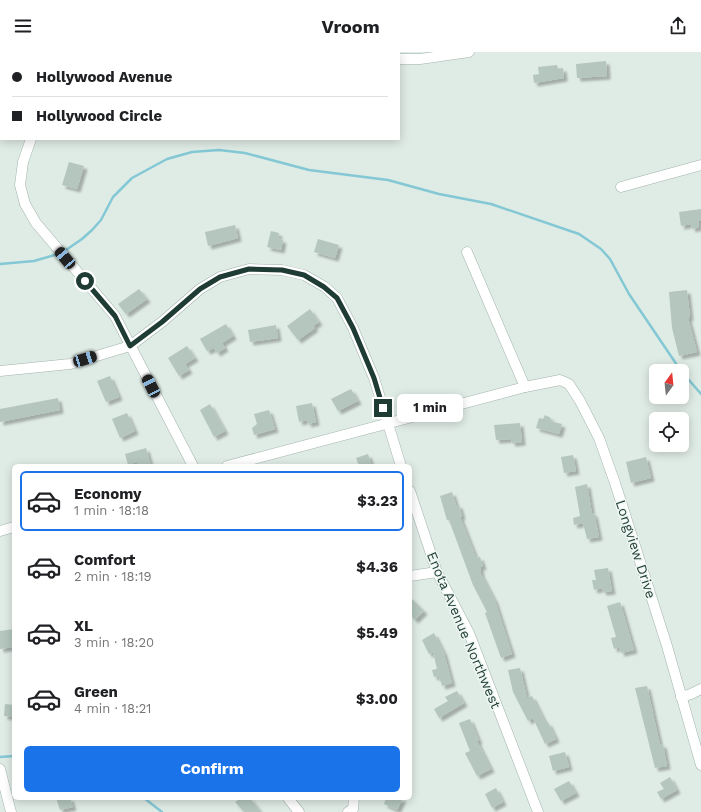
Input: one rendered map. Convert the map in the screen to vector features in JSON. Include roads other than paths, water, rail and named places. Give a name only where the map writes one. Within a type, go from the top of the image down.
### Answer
[{"type":"street","points":[[400,59],[420,59],[469,52]]},
{"type":"street","points":[[31,140],[23,162],[20,185],[26,204],[36,223],[115,316],[192,464]]},
{"type":"street","points":[[621,187],[699,165]]},
{"type":"street","points":[[467,252],[525,387]]},
{"type":"street","points":[[0,371],[70,364],[130,346],[162,322],[200,289],[220,277],[249,269],[282,270],[304,275],[324,287],[337,298],[353,328],[374,378],[400,464]]},
{"type":"street","name":"Longview Drive","points":[[235,464],[525,387],[560,380],[569,384],[580,401],[599,438],[615,483],[667,646],[701,765]]},
{"type":"street","name":"Enota Avenue Northwest","points":[[412,497],[437,572],[469,633],[538,812]]},
{"type":"street","points":[[0,531],[12,528]]},
{"type":"street","points":[[412,576],[437,572]]},
{"type":"street","points":[[681,697],[691,694],[701,688]]},
{"type":"street","points":[[0,770],[11,812]]},
{"type":"street","points":[[290,800],[299,812]]},
{"type":"street","points":[[348,812],[353,809],[354,800]]},
{"type":"waterway","points":[[63,252],[92,230],[101,220],[113,197],[132,178],[167,159],[192,152],[219,150],[245,153],[309,170],[388,180],[439,194],[491,204],[579,234],[601,249],[610,259],[629,294],[676,364]]},
{"type":"waterway","points":[[0,264],[34,261],[58,254]]},
{"type":"waterway","points":[[689,380],[701,394]]},
{"type":"waterway","points":[[0,757],[12,756]]},
{"type":"waterway","points":[[147,800],[162,812]]}]
